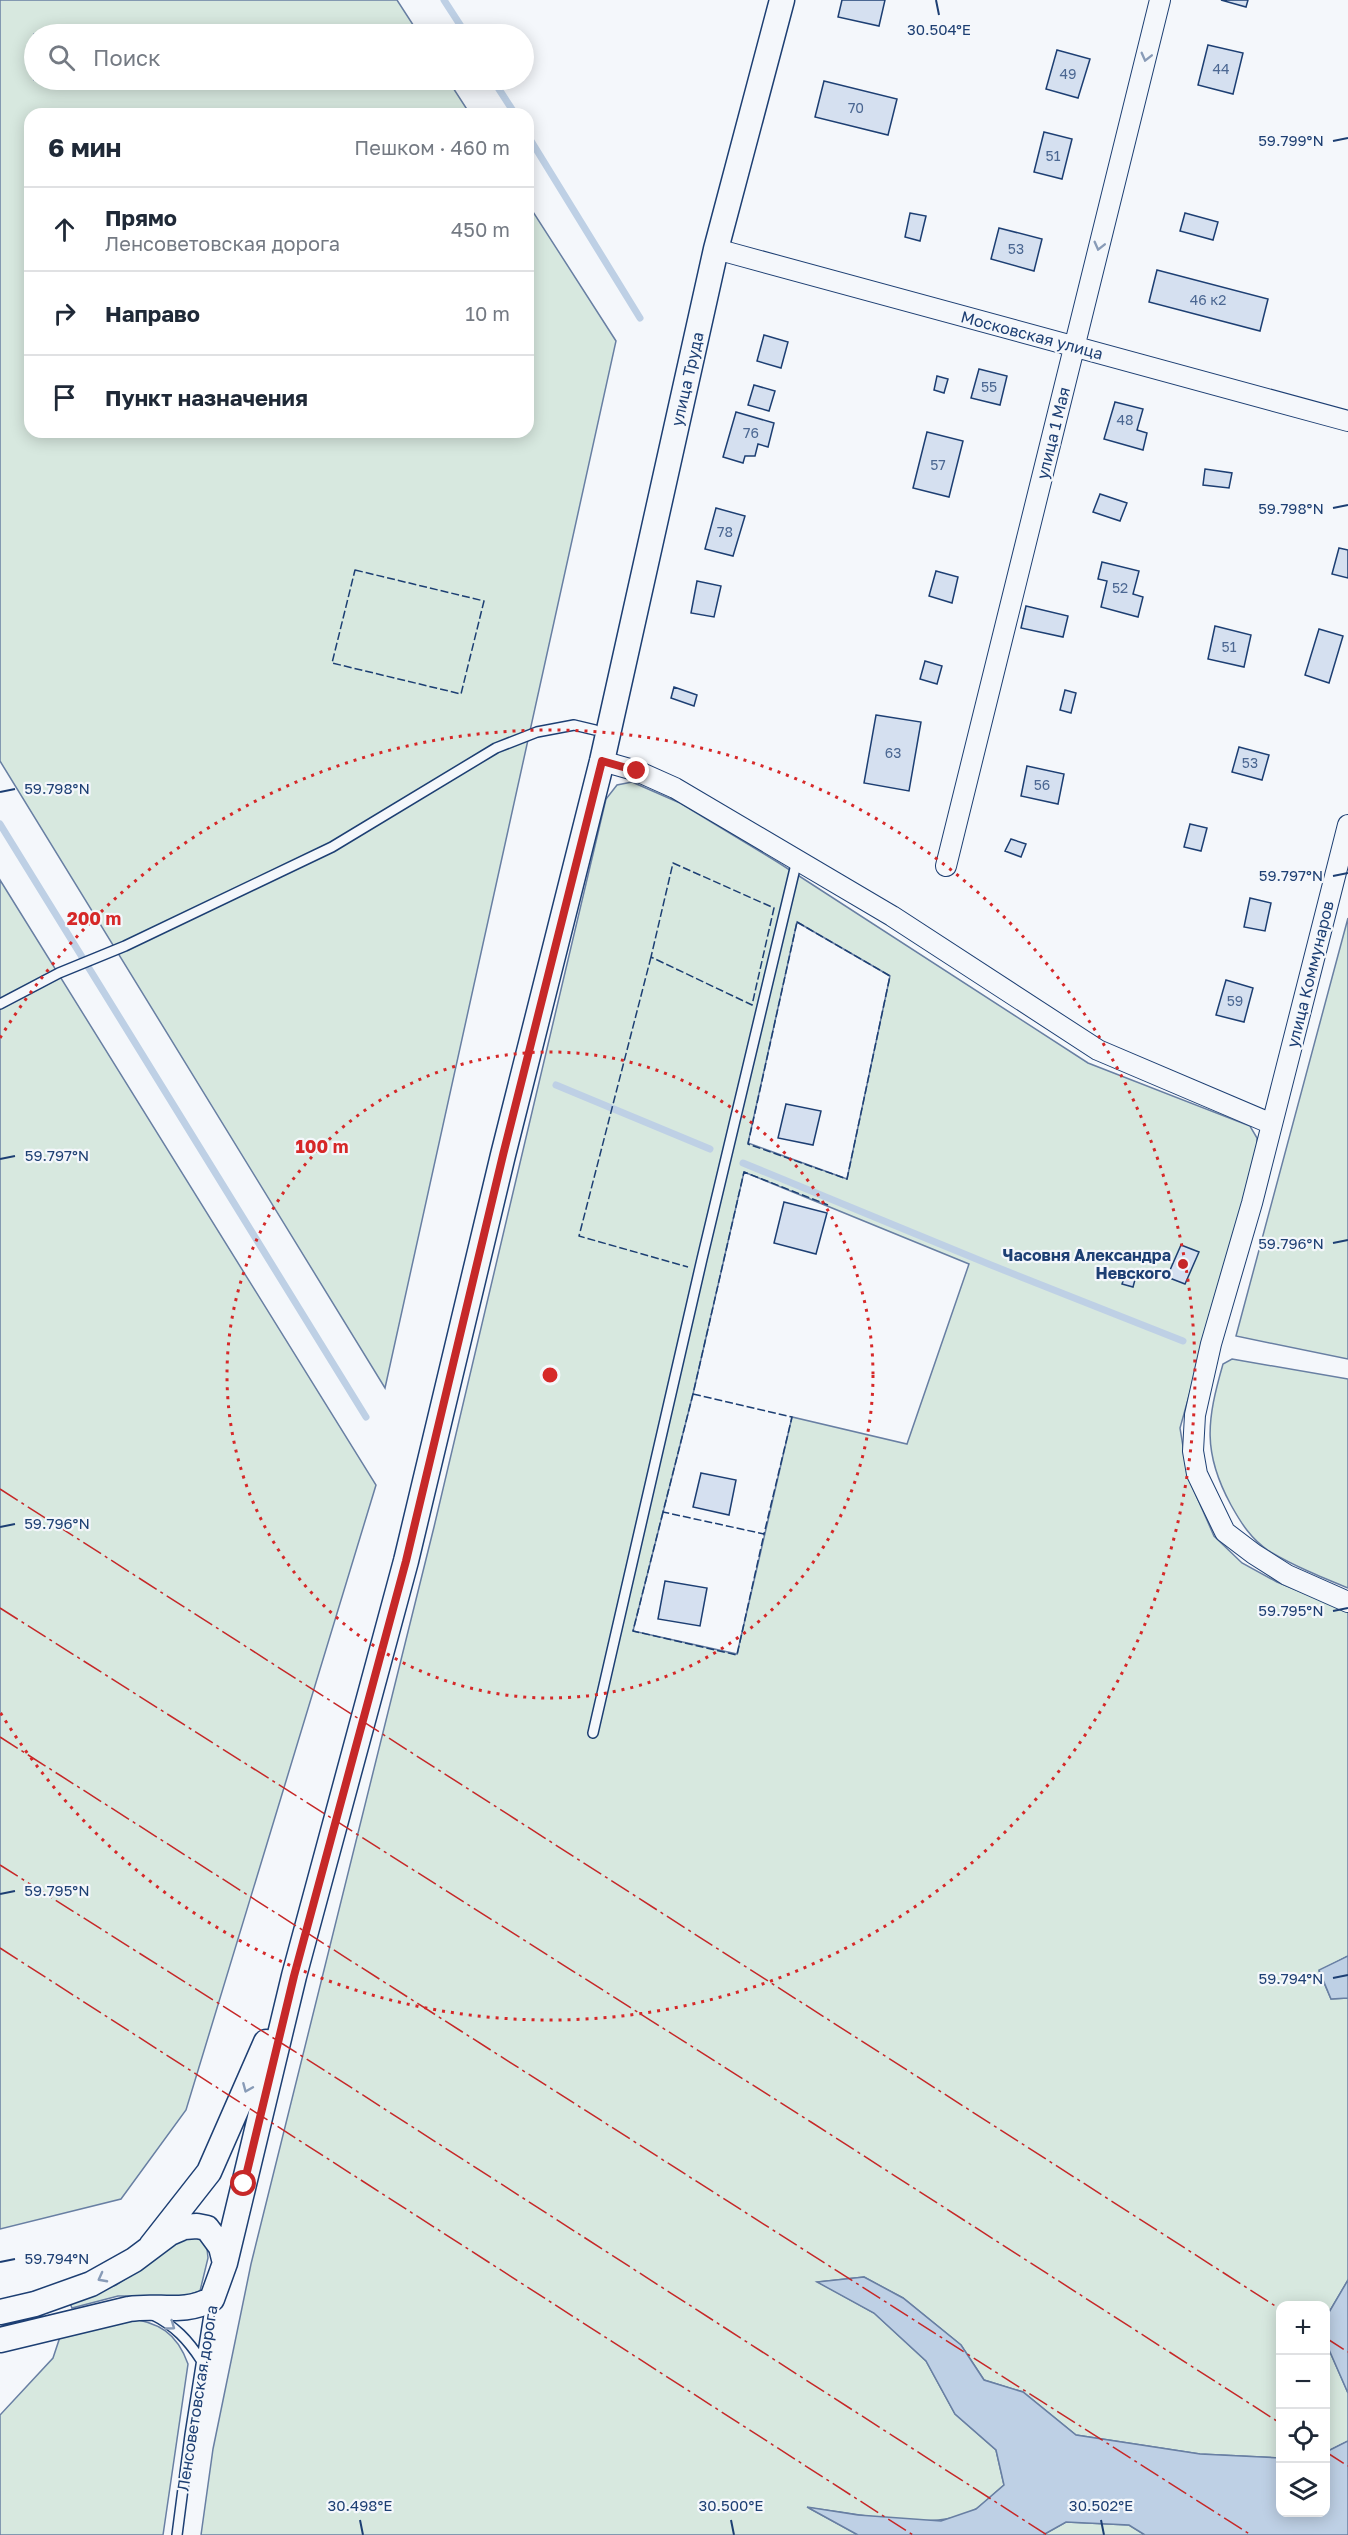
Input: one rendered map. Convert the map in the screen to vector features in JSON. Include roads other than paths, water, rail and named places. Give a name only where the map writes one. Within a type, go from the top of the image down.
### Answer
[{"type":"street","name":"улица Труда","points":[[602,761],[716,249],[782,0]]},
{"type":"street","name":"улица 1 Мая","points":[[946,866],[1160,0]]},
{"type":"street","name":"Московская улица","points":[[716,249],[1348,421]]},
{"type":"street","points":[[602,761],[637,771],[675,788],[891,916],[1098,1050],[1272,1124]]},
{"type":"street","name":"Ленсоветовская дорога","points":[[212,2299],[225,2263],[294,1976],[406,1561],[503,1155],[602,761]]},
{"type":"street","name":"улица Коммунаров","points":[[1346,1600],[1287,1575],[1225,1532],[1197,1474],[1193,1451],[1195,1415],[1211,1344],[1272,1124],[1348,825]]},
{"type":"street","points":[[151,2246],[209,2172],[294,1976]]},
{"type":"street","points":[[0,2312],[35,2304],[91,2284],[134,2260],[177,2230],[197,2226],[207,2228],[215,2236],[225,2263]]},
{"type":"street","points":[[0,2340],[129,2309],[143,2307],[188,2309],[212,2299]]},
{"type":"lane","points":[[0,1004],[59,973],[125,946],[332,847],[496,748],[537,732],[574,725],[595,730]]},
{"type":"lane","points":[[593,1733],[797,860]]},
{"type":"lane","name":"Ленсоветовская дорога","points":[[177,2535],[201,2360],[212,2299]]},
{"type":"lane","points":[[129,2309],[149,2313],[177,2330],[190,2342],[201,2360]]},
{"type":"water","points":[[1348,1956],[1348,1998],[1331,1999],[1319,1970]]},
{"type":"water","points":[[864,2277],[903,2298],[961,2345],[984,2380],[1023,2392],[1076,2435],[1200,2454],[1276,2458],[1276,2517],[1330,2517],[1330,2450],[1348,2441],[1348,2535],[1145,2535],[1129,2525],[1066,2522],[1043,2535],[858,2535],[807,2507],[858,2515],[941,2521],[976,2509],[1004,2485],[996,2450],[955,2414],[926,2361],[874,2313],[817,2282]]},
{"type":"water","points":[[1348,2280],[1348,2393],[1330,2352],[1330,2311]]},
{"type":"waterway","points":[[444,0],[460,24]]},
{"type":"waterway","points":[[499,90],[511,108]]},
{"type":"waterway","points":[[534,146],[640,318]]},
{"type":"waterway","points":[[0,824],[366,1417]]},
{"type":"waterway","points":[[556,1085],[710,1149]]},
{"type":"waterway","points":[[743,1163],[1183,1341]]},
{"type":"place","name":"Часовня Александра Невского","points":[[1183,1264]]}]
